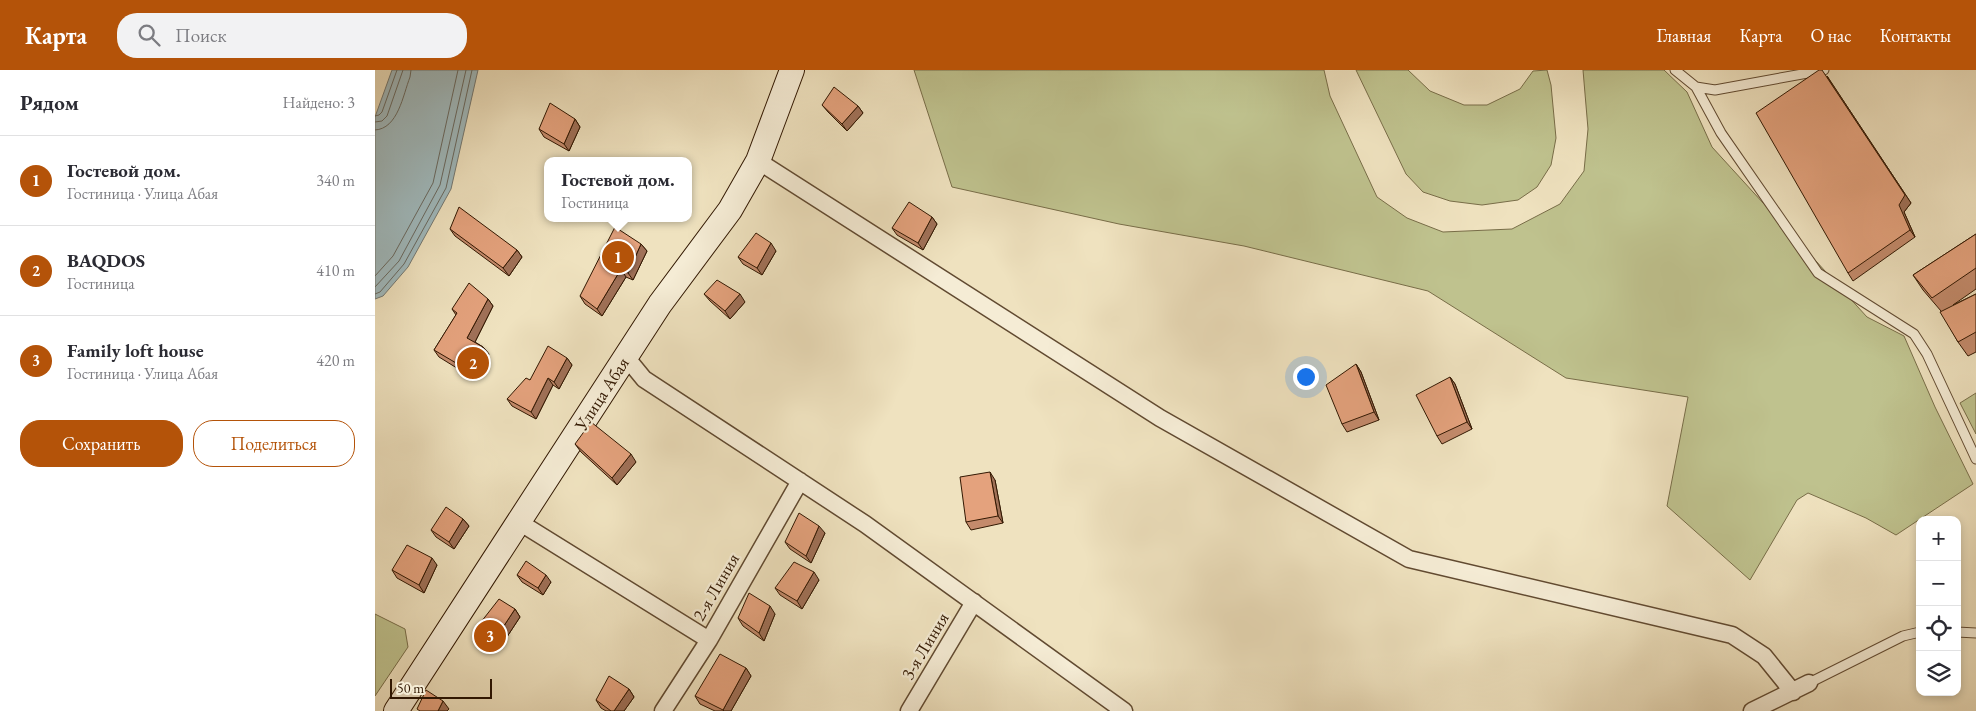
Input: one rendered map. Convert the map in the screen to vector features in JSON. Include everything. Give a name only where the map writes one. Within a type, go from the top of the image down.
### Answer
[{"type":"street","name":"Улица Абая","points":[[396,711],[660,304],[730,210],[758,161],[792,70]]},
{"type":"street","points":[[758,161],[1160,418],[1409,558],[1731,635],[1764,656],[1793,692]]},
{"type":"street","points":[[626,357],[644,379],[865,524],[1124,711]]},
{"type":"street","name":"2-я Линия","points":[[663,711],[709,640],[800,481]]},
{"type":"street","points":[[519,522],[709,640]]},
{"type":"street","name":"3-я Линия","points":[[909,711],[974,602]]},
{"type":"street","points":[[1752,711],[1809,683]]},
{"type":"lane","points":[[1675,70],[1696,87],[1721,133],[1818,273],[1914,334],[1927,354],[1976,459]]},
{"type":"lane","points":[[1696,87],[1715,90],[1824,70]]},
{"type":"lane","points":[[1961,632],[1976,632]]},
{"type":"lane","points":[[1809,683],[1903,636],[1916,633]]},
{"type":"green space","points":[[914,70],[1324,70],[1330,96],[1377,197],[1407,218],[1443,232],[1512,229],[1560,204],[1584,171],[1588,129],[1583,70],[1664,70],[1687,92],[1712,147],[1867,317],[1904,336],[1935,407],[1973,484],[1925,516],[1916,516],[1916,522],[1896,535],[1866,518],[1808,493],[1797,500],[1750,580],[1667,506],[1688,397],[1566,378],[1428,291],[1244,246],[1119,224],[952,187]]},
{"type":"green space","points":[[1356,70],[1408,70],[1430,91],[1464,105],[1487,105],[1520,89],[1533,71],[1547,70],[1551,85],[1556,138],[1551,165],[1537,187],[1518,200],[1482,205],[1450,201],[1423,192],[1406,174]]},
{"type":"green space","points":[[1976,393],[1976,434],[1960,403]]},
{"type":"green space","points":[[375,614],[405,629],[408,647],[375,696]]},
{"type":"water","points":[[392,70],[478,70],[451,189],[408,267],[383,296],[375,299],[375,117]]},
{"type":"building","points":[[1819,70],[1822,70],[1905,195],[1899,205],[1910,230],[1848,273],[1756,113]]},
{"type":"building","points":[[834,87],[858,106],[842,124],[822,105]]},
{"type":"building","points":[[550,103],[575,119],[564,144],[539,129]]},
{"type":"building","points":[[909,202],[932,217],[918,243],[892,228]]},
{"type":"building","points":[[459,207],[517,250],[503,268],[450,229]]},
{"type":"building","points":[[615,227],[641,244],[628,273],[621,269],[597,309],[580,296]]},
{"type":"building","points":[[756,233],[771,243],[757,268],[738,257]]},
{"type":"building","points":[[1976,234],[1976,268],[1932,298],[1913,275]]},
{"type":"building","points":[[717,280],[740,294],[725,311],[704,294]]},
{"type":"building","points":[[469,283],[488,299],[467,338],[483,347],[468,370],[434,350],[457,313],[452,309]]},
{"type":"building","points":[[1976,294],[1976,332],[1958,342],[1940,312]]},
{"type":"building","points":[[548,346],[567,358],[554,382],[548,378],[531,412],[507,399],[526,378],[530,380]]},
{"type":"building","points":[[1356,364],[1374,412],[1342,424],[1326,385]]},
{"type":"building","points":[[1450,377],[1467,422],[1437,436],[1416,395]]},
{"type":"building","points":[[591,422],[631,454],[612,478],[575,444]]},
{"type":"building","points":[[990,472],[998,516],[966,522],[960,477]]},
{"type":"building","points":[[446,507],[463,519],[449,542],[431,530]]},
{"type":"building","points":[[799,513],[819,526],[806,556],[785,542]]},
{"type":"building","points":[[407,545],[432,558],[419,585],[392,570]]},
{"type":"building","points":[[526,561],[546,575],[538,588],[517,575]]},
{"type":"building","points":[[794,562],[814,572],[797,601],[775,588]]},
{"type":"building","points":[[749,593],[770,606],[759,633],[738,618]]},
{"type":"building","points":[[499,599],[515,609],[492,644],[474,631]]},
{"type":"building","points":[[720,654],[746,668],[723,710],[695,696]]},
{"type":"building","points":[[609,676],[629,689],[614,711],[611,711],[596,700]]},
{"type":"building","points":[[426,690],[443,701],[438,711],[420,711],[417,709]]},
{"type":"place","name":"Гостевой дом.","points":[[618,257]]},
{"type":"place","name":"BAQDOS","points":[[473,363]]},
{"type":"place","name":"Family loft house","points":[[490,636]]}]
